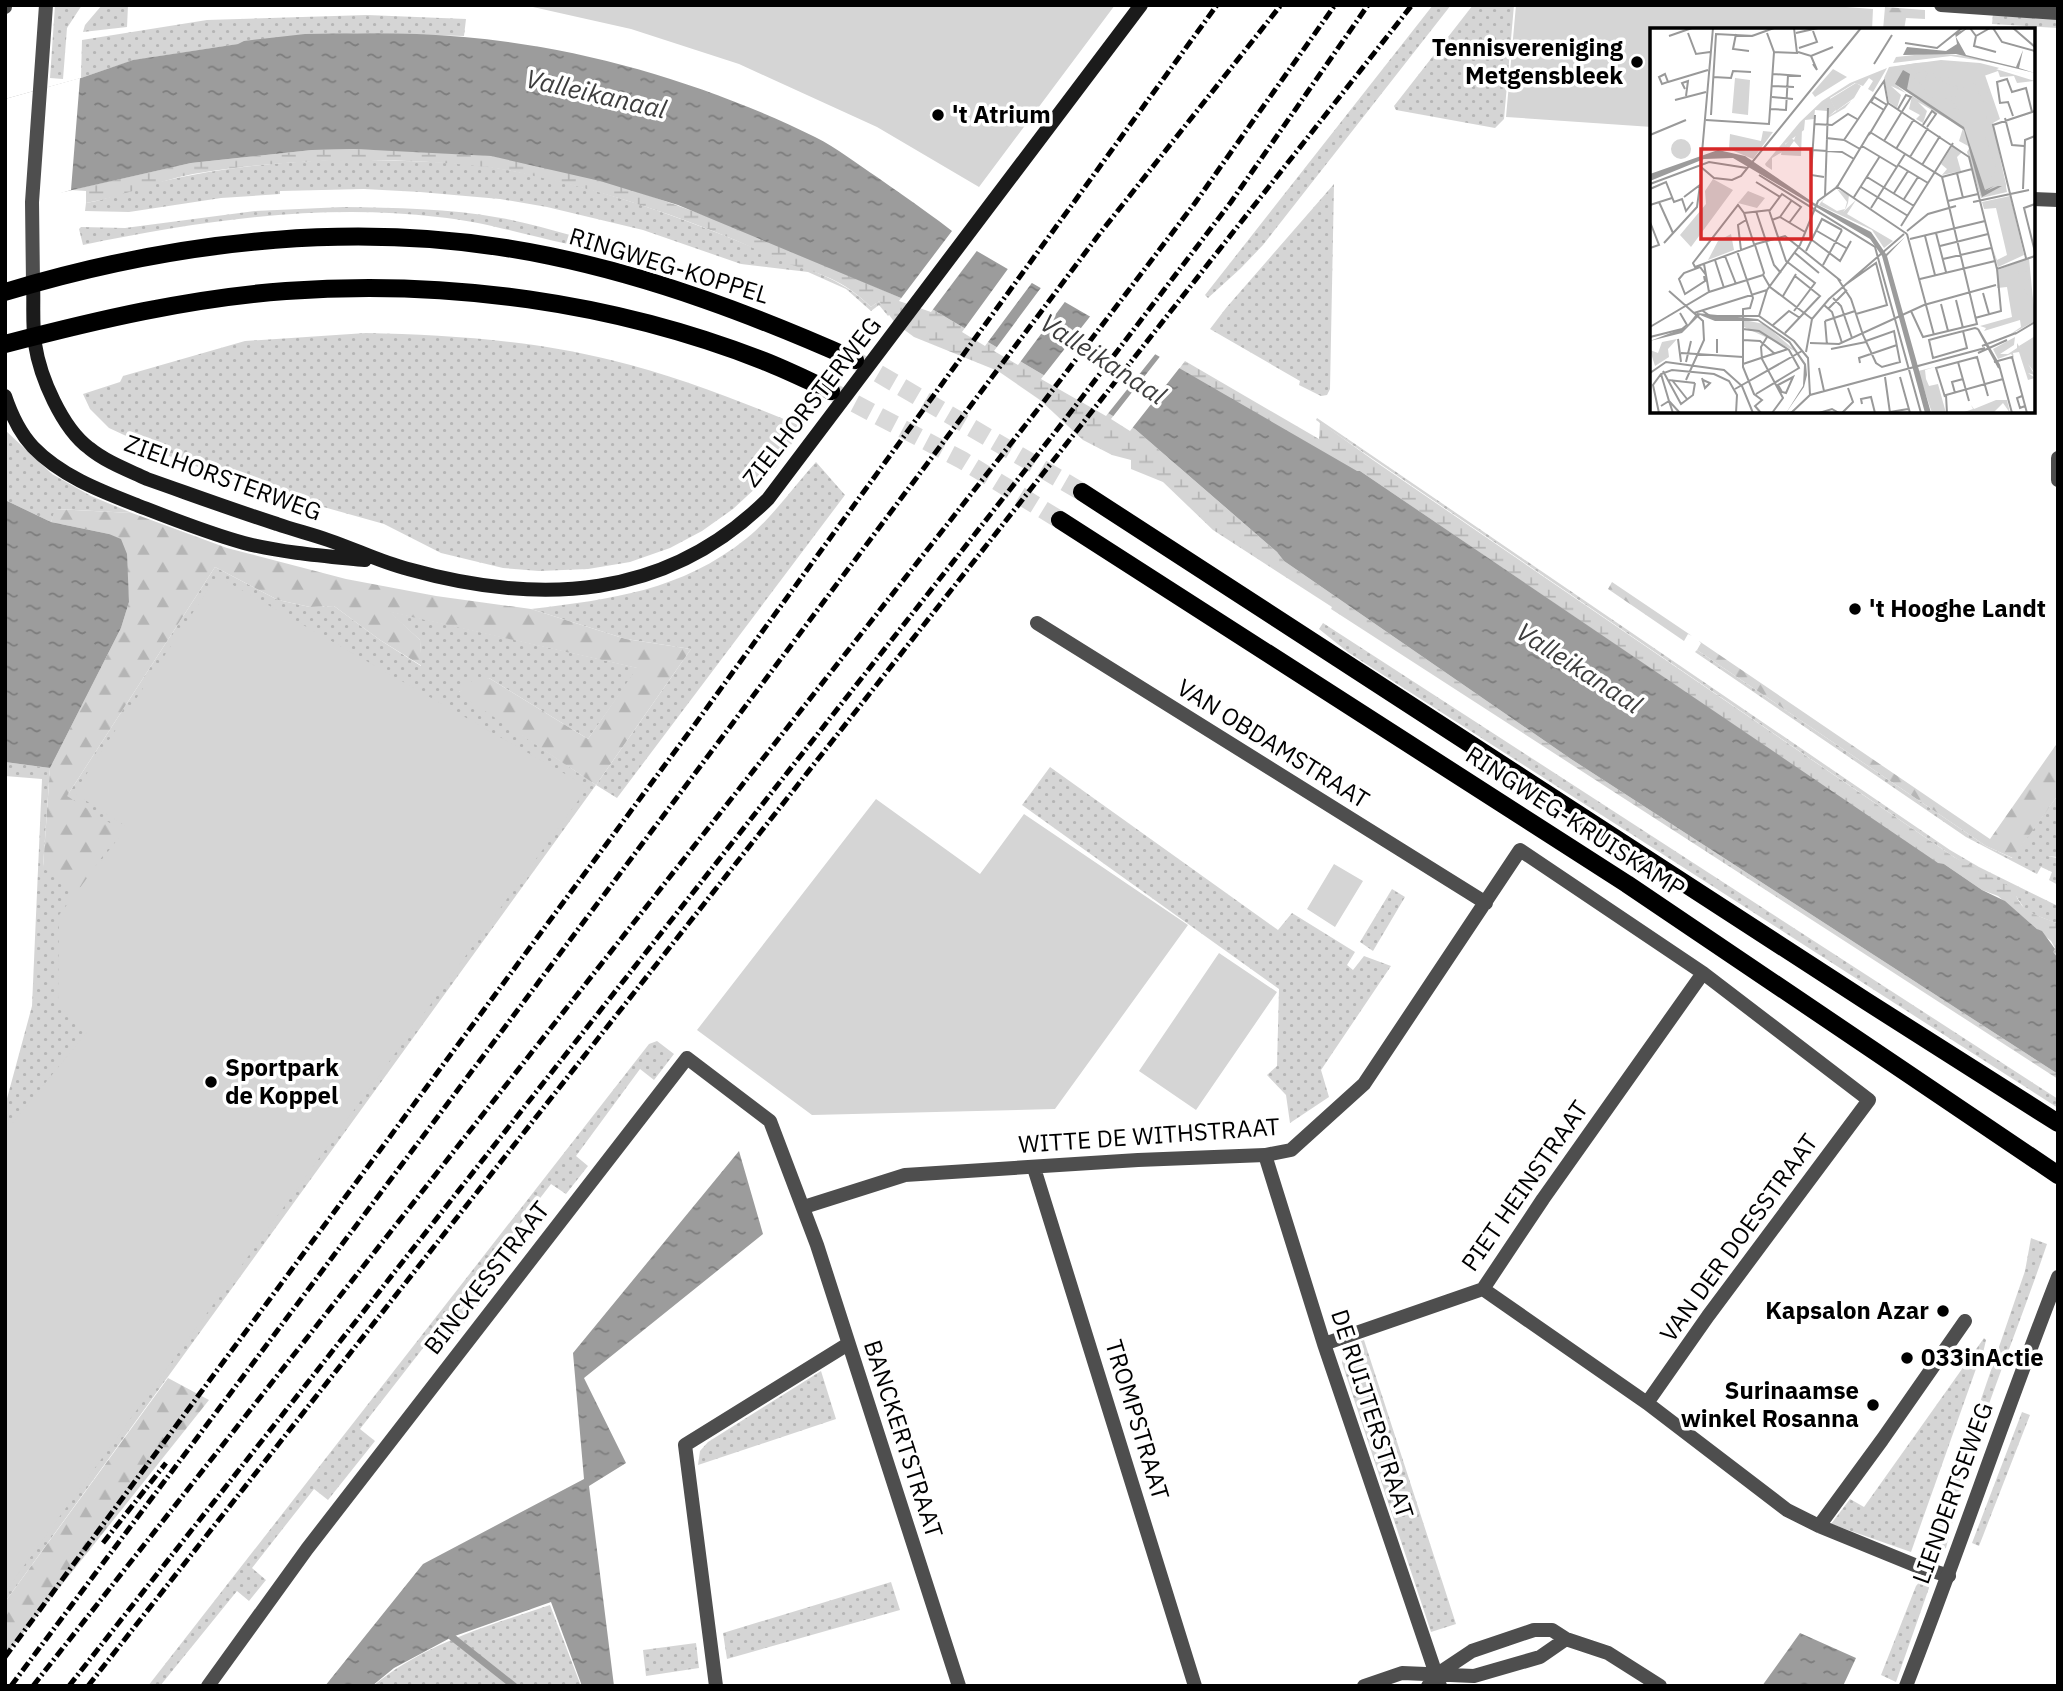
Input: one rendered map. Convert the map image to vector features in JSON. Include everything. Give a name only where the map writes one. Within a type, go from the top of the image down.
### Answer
[{"type":"main road","name":"ZIELHORSTERWEG","points":[[33,284],[34,337],[44,372],[63,421],[78,439],[94,452],[147,479],[327,539],[384,562],[448,579],[522,591],[577,590],[614,584],[662,569],[706,548],[754,512],[797,463],[1141,5]]},
{"type":"main road","name":"RINGWEG-KOPPEL","points":[[5,292],[151,255],[260,241],[326,237],[416,239],[548,255],[617,271],[695,295],[775,325],[855,360]]},
{"type":"main road","points":[[5,344],[101,320],[219,299],[298,290],[429,289],[574,307],[635,321],[700,338],[764,361],[831,391]]},
{"type":"main road","name":"ZIELHORSTERWEG","points":[[5,396],[17,426],[31,445],[55,466],[94,487],[173,519],[247,544],[322,556],[384,562]]},
{"type":"main road","name":"RINGWEG-KRUISKAMP","points":[[1082,492],[2058,1123]]},
{"type":"main road","name":"RINGWEG-KRUISKAMP","points":[[1060,520],[1627,884],[2058,1175]]},
{"type":"street","points":[[33,284],[32,202],[46,5]]},
{"type":"street","points":[[1941,5],[2058,13]]},
{"type":"street","points":[[2035,199],[2058,200]]},
{"type":"street","points":[[2058,457],[2058,480]]},
{"type":"street","name":"VAN OBDAMSTRAAT","points":[[1037,623],[1486,903]]},
{"type":"street","name":"WITTE DE WITHSTRAAT","points":[[804,1207],[905,1175],[1265,1155],[1292,1150],[1364,1084],[1520,850],[1703,973]]},
{"type":"street","name":"VAN DER DOESSTRAAT","points":[[1647,1403],[1708,1316],[1869,1100],[1703,973]]},
{"type":"street","name":"PIET HEINSTRAAT","points":[[1324,1344],[1483,1289],[1543,1199],[1703,973]]},
{"type":"street","name":"BINCKESSTRAAT","points":[[208,1686],[315,1538],[687,1058],[770,1121],[804,1207]]},
{"type":"street","name":"DE RUIJTERSTRAAT","points":[[1265,1155],[1435,1682]]},
{"type":"street","name":"TROMPSTRAAT","points":[[1034,1168],[1195,1686]]},
{"type":"street","name":"BANCKERTSTRAAT","points":[[804,1207],[959,1686]]},
{"type":"street","name":"LIENDERTSEWEG","points":[[1906,1686],[2058,1276]]},
{"type":"street","points":[[1483,1289],[1647,1403],[1787,1510],[1917,1566],[1949,1576]]},
{"type":"street","points":[[1819,1526],[1965,1321]]},
{"type":"street","points":[[716,1686],[685,1445],[848,1344]]},
{"type":"street","points":[[1435,1682],[1472,1651],[1534,1630],[1552,1630],[1566,1639],[1608,1653],[1660,1686]]},
{"type":"street","points":[[1364,1686],[1402,1673],[1435,1682],[1474,1676],[1540,1657],[1566,1639]]},
{"type":"green space","points":[[55,5],[82,5],[67,28],[63,79],[50,78]]},
{"type":"green space","points":[[102,5],[128,5],[127,27],[83,32],[85,25]]},
{"type":"green space","name":"'t Atrium","points":[[524,5],[1115,5],[979,187],[877,127],[739,64],[631,29]]},
{"type":"green space","points":[[1433,5],[1451,5],[1263,245],[1208,298],[1205,295]]},
{"type":"green space","points":[[1473,5],[1514,5],[1504,119],[1495,128],[1396,110],[1394,106]]},
{"type":"green space","name":"Tennisvereniging Metgensbleek","points":[[1516,5],[1819,5],[1873,9],[1872,28],[1650,28],[1650,127],[1506,117]]},
{"type":"green space","points":[[1885,7],[1925,10],[1925,19],[1906,18],[1904,28],[1883,28]]},
{"type":"green space","points":[[1993,14],[2058,18],[2058,28],[1992,24]]},
{"type":"green space","points":[[367,15],[466,19],[464,36],[357,33],[239,44],[134,60],[81,78],[82,40],[207,20]]},
{"type":"green space","points":[[354,149],[491,156],[597,179],[700,214],[932,309],[1135,429],[1284,561],[1571,759],[2058,1074],[2058,1079],[1331,609],[1332,607],[1213,530],[1163,482],[1131,469],[1131,460],[1112,455],[1083,440],[1040,400],[998,371],[914,337],[895,323],[879,301],[871,307],[854,292],[828,278],[714,231],[649,208],[560,182],[487,167],[414,161],[303,162],[193,174],[86,203],[86,191],[71,190],[191,163],[312,150]]},
{"type":"green space","points":[[353,159],[491,167],[563,182],[633,202],[823,275],[847,288],[871,307],[879,301],[890,314],[888,316],[879,305],[871,311],[846,289],[808,272],[741,264],[643,230],[547,207],[500,199],[364,189],[280,191],[280,194],[221,198],[129,212],[85,211],[86,203],[150,184],[207,172],[305,161]]},
{"type":"green space","points":[[1334,184],[1330,389],[1327,395],[1321,396],[1210,329]]},
{"type":"green space","points":[[343,207],[462,212],[510,220],[570,235],[568,244],[454,219],[349,212],[304,213],[215,222],[83,245],[79,229],[125,228],[255,211]]},
{"type":"green space","points":[[366,333],[489,340],[581,353],[684,381],[803,427],[776,467],[760,484],[733,509],[702,531],[670,548],[630,562],[588,569],[539,571],[503,568],[441,553],[384,524],[288,497],[180,461],[109,428],[90,409],[83,394],[120,382],[123,376],[245,341]]},
{"type":"green space","points":[[1185,361],[1319,439],[1320,422],[1954,857],[2014,889],[2020,904],[2025,908],[2058,924],[2058,958],[2052,953],[2055,948],[2051,941],[1998,896],[1982,890],[1944,864],[1938,864],[1360,471],[1357,472],[1179,369]]},
{"type":"green space","points":[[1317,418],[1950,850],[2058,906],[2058,924],[2026,911],[2016,896],[1954,857],[1316,420]]},
{"type":"green space","points":[[5,430],[52,474],[91,496],[132,513],[56,509],[51,522],[5,500]]},
{"type":"green space","points":[[816,462],[845,495],[617,798],[596,785],[691,649],[626,639],[531,609],[645,590],[697,570],[722,556],[756,530]]},
{"type":"green space","points":[[55,509],[132,513],[227,548],[346,579],[436,596],[531,609],[626,639],[691,649],[596,785],[458,693],[473,680],[489,678],[588,739],[637,668],[390,612],[420,640],[422,666],[380,640],[334,606],[310,607],[278,600],[215,567],[67,796],[121,830],[78,891],[43,868],[50,768],[121,628],[129,602],[128,591],[109,534],[51,522]]},
{"type":"green space","name":"Sportpark de Koppel","points":[[215,567],[278,600],[310,607],[334,606],[421,666],[420,640],[388,611],[638,668],[588,739],[489,678],[459,692],[596,785],[5,1602],[5,1106],[32,1006],[42,779],[5,776],[5,762],[50,768],[43,867],[67,796]]},
{"type":"green space","name":"Sportpark de Koppel","points":[[217,576],[588,787],[5,1592],[5,1132],[88,1031],[58,1006],[59,915],[127,827],[74,793]]},
{"type":"green space","points":[[1612,582],[1692,636],[1688,634],[1684,641],[1608,589]]},
{"type":"green space","points":[[1323,623],[2058,1099],[2058,1108],[1349,653],[1319,629]]},
{"type":"green space","points":[[1699,641],[1990,839],[2058,742],[2058,795],[2013,858],[1986,846],[1697,650],[1701,643]]},
{"type":"green space","points":[[1697,650],[1986,846],[2012,858],[2058,795],[2058,857],[2046,856],[2058,858],[2058,885],[2049,880],[2052,872],[2041,867],[2037,874],[1966,837],[1695,652]]},
{"type":"green space","points":[[1050,767],[1278,930],[1292,913],[1355,952],[1347,965],[1353,970],[1364,956],[1391,966],[1321,1070],[1329,1097],[1290,1123],[1286,1095],[1267,1075],[1277,1066],[1279,989],[1022,805]]},
{"type":"green space","points":[[876,799],[980,874],[1024,814],[1188,925],[1055,1109],[812,1115],[697,1030]]},
{"type":"green space","points":[[1334,864],[1363,881],[1335,927],[1307,909]]},
{"type":"green space","points":[[1392,889],[1405,897],[1373,951],[1360,942]]},
{"type":"green space","points":[[1219,953],[1277,992],[1196,1110],[1139,1071]]},
{"type":"green space","points":[[657,1041],[674,1054],[654,1080],[640,1069],[576,1156],[588,1166],[566,1194],[551,1184],[489,1264],[502,1275],[455,1335],[441,1325],[360,1429],[375,1441],[328,1500],[314,1489],[252,1568],[266,1580],[249,1601],[237,1591],[160,1686],[148,1686],[649,1044]]},
{"type":"green space","points":[[2031,1238],[2047,1244],[1968,1465],[1946,1548],[1928,1554],[2025,1271]]},
{"type":"green space","points":[[1984,1338],[1986,1340],[1980,1366],[1977,1366],[1911,1552],[1831,1524],[1850,1499],[1864,1507]]},
{"type":"green space","points":[[1364,1340],[1456,1624],[1431,1632],[1342,1363],[1344,1350]]},
{"type":"green space","points":[[821,1371],[836,1419],[698,1465],[700,1451],[708,1442]]},
{"type":"green space","points":[[168,1378],[209,1400],[5,1656],[5,1602]]},
{"type":"green space","points":[[2022,1412],[2030,1415],[1979,1546],[1972,1543]]},
{"type":"green space","points":[[1922,1579],[1928,1579],[1929,1588],[1896,1682],[1881,1675],[1916,1586]]},
{"type":"green space","points":[[891,1582],[900,1610],[727,1659],[723,1633]]},
{"type":"green space","points":[[550,1605],[581,1686],[373,1686],[435,1647]]},
{"type":"green space","points":[[696,1643],[699,1668],[646,1676],[643,1650]]},
{"type":"water","name":"Valleikanaal","points":[[305,34],[444,35],[554,49],[644,71],[732,100],[831,146],[927,212],[975,250],[1360,471],[1938,863],[2005,901],[2042,931],[2058,958],[2058,1074],[1571,759],[1284,561],[1135,429],[932,309],[678,205],[600,181],[491,156],[354,149],[312,150],[191,163],[59,193],[5,99],[133,60],[244,41]]},
{"type":"water","points":[[5,500],[51,522],[121,539],[127,554],[129,602],[121,628],[50,768],[5,762]]},
{"type":"water","points":[[739,1151],[763,1234],[584,1378],[626,1463],[589,1486],[614,1686],[582,1686],[551,1602],[452,1637],[394,1668],[372,1686],[325,1686],[423,1564],[584,1479],[573,1353]]},
{"type":"water","points":[[1800,1633],[1856,1658],[1843,1686],[1762,1686]]},
{"type":"pier","points":[[80,78],[71,190],[5,210],[5,99]]},
{"type":"pier","points":[[955,227],[979,248],[931,312],[899,301]]},
{"type":"pier","points":[[1010,266],[1034,280],[985,346],[962,332]]},
{"type":"pier","points":[[1043,285],[1067,299],[1018,365],[994,351]]},
{"type":"pier","points":[[1092,314],[1157,352],[1106,416],[1041,379]]},
{"type":"pier","points":[[1162,354],[1181,366],[1130,431],[1111,419]]},
{"type":"waterway","points":[[452,1637],[514,1686]]},
{"type":"tunnel","points":[[855,360],[1082,492]]},
{"type":"tunnel","points":[[831,391],[962,460],[1060,520]]},
{"type":"railway","points":[[5,1657],[693,727],[1217,5]]},
{"type":"railway","points":[[11,1686],[1097,237],[1281,5]]},
{"type":"railway","points":[[33,1686],[1042,404],[1195,203],[1335,5]]},
{"type":"railway","points":[[69,1686],[1067,417],[1231,202],[1368,5]]},
{"type":"railway","points":[[88,1686],[1412,5]]},
{"type":"railway","points":[[103,1543],[166,1463]]},
{"type":"place","name":"Tennisvereniging Metgensbleek","points":[[1637,62]]},
{"type":"place","name":"'t Atrium","points":[[938,115]]},
{"type":"place","name":"'t Hooghe Landt","points":[[1855,609]]},
{"type":"place","name":"Sportpark de Koppel","points":[[211,1082]]},
{"type":"place","name":"Kapsalon Azar","points":[[1943,1311]]},
{"type":"place","name":"033inActie","points":[[1907,1358]]},
{"type":"place","name":"Surinaamse winkel Rosanna","points":[[1873,1405]]}]
